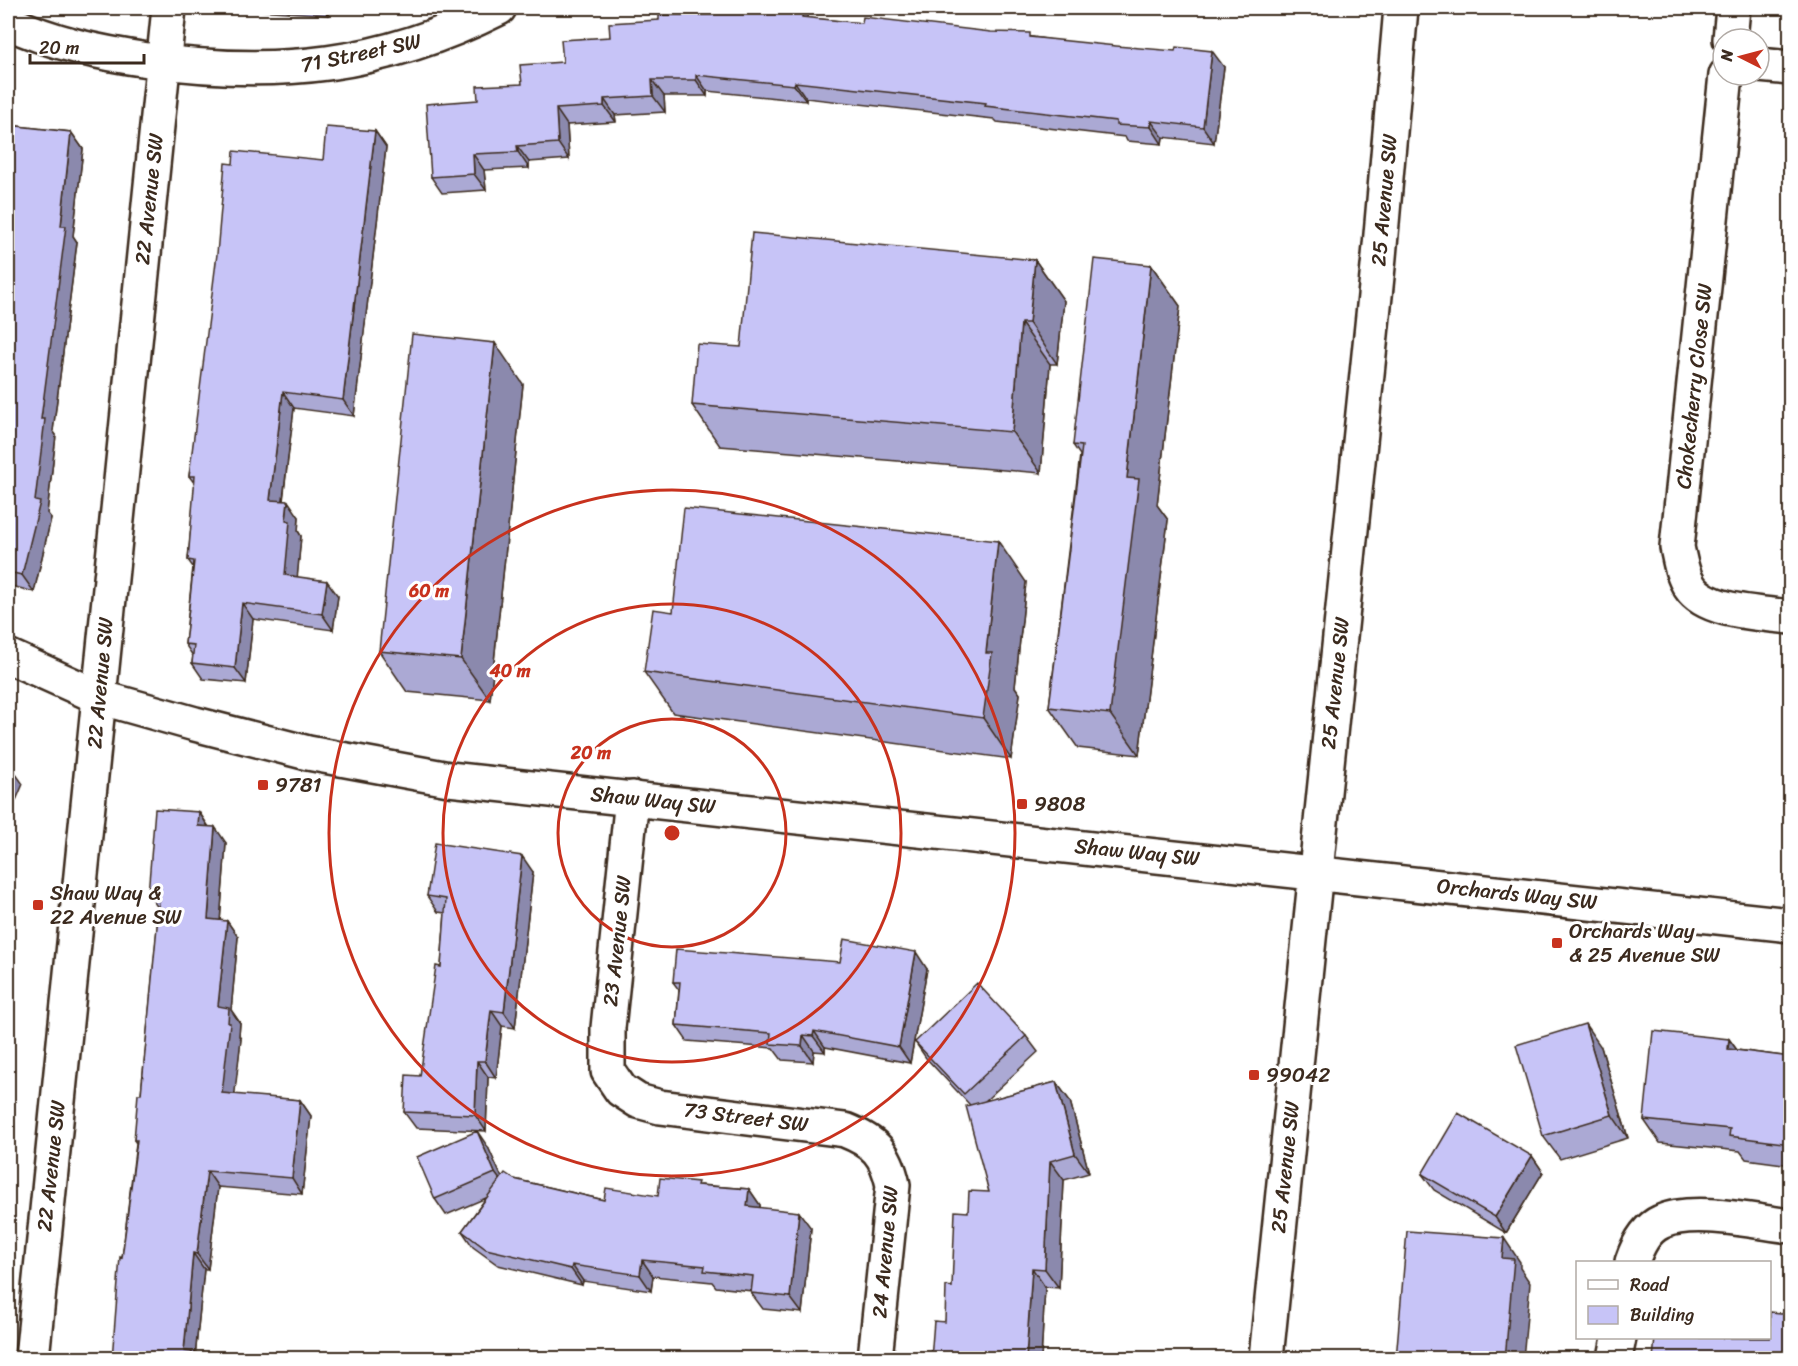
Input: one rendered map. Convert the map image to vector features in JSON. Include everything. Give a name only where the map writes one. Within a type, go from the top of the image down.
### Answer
[{"type":"street","name":"22 Avenue SW","points":[[32,1359],[169,8]]},
{"type":"street","name":"71 Street SW","points":[[8,22],[53,41],[92,51],[164,62],[260,69],[302,68],[337,63],[432,38],[499,8]]},
{"type":"street","name":"25 Avenue SW","points":[[1266,1359],[1379,256],[1401,8]]},
{"type":"street","points":[[1731,27],[1733,8]]},
{"type":"street","points":[[1771,66],[1791,68]]},
{"type":"street","name":"Chokecherry Close SW","points":[[1725,87],[1677,547],[1682,571],[1691,589],[1709,602],[1732,610],[1791,617]]},
{"type":"street","name":"Shaw Way SW","points":[[8,656],[99,697],[195,724],[365,765],[449,779],[1315,871]]},
{"type":"street","name":"23 Avenue SW","points":[[615,1082],[609,1071],[608,1028],[632,798]]},
{"type":"street","name":"Orchards Way SW","points":[[1315,871],[1791,925]]},
{"type":"street","name":"73 Street SW","points":[[615,1082],[638,1101],[660,1107],[823,1126],[865,1138],[878,1149]]},
{"type":"street","name":"24 Avenue SW","points":[[875,1359],[893,1185],[889,1166],[878,1149]]},
{"type":"street","points":[[1633,1261],[1638,1243],[1659,1222],[1675,1217],[1696,1215],[1791,1226]]},
{"type":"street","points":[[1615,1359],[1618,1339]]},
{"type":"building","points":[[713,8],[802,9],[802,17],[862,23],[863,17],[991,32],[1030,33],[1030,37],[1116,46],[1175,51],[1176,47],[1212,51],[1203,127],[1151,121],[1151,127],[1116,125],[1116,121],[985,106],[986,103],[795,82],[794,85],[696,75],[696,80],[652,80],[653,96],[604,99],[604,106],[556,109],[558,143],[517,146],[518,152],[473,154],[474,174],[431,177],[426,104],[478,100],[477,86],[522,84],[520,65],[563,62],[561,40],[610,37],[609,23],[659,20],[659,15],[712,15]]},
{"type":"building","points":[[8,125],[71,132],[61,226],[66,226],[41,419],[45,419],[35,501],[40,502],[22,575],[8,572]]},
{"type":"building","points":[[326,127],[375,131],[343,400],[283,392],[270,500],[288,501],[286,520],[290,521],[285,575],[327,581],[322,614],[242,603],[235,668],[192,663],[194,645],[185,644],[194,561],[188,560],[195,476],[189,476],[217,254],[225,163],[233,164],[234,151],[323,160]]},
{"type":"building","points":[[752,233],[1035,260],[1029,323],[1021,323],[1012,432],[692,405],[697,344],[741,347]]},
{"type":"building","points":[[1094,259],[1151,265],[1127,478],[1139,479],[1110,714],[1049,707],[1082,446],[1073,445]]},
{"type":"building","points":[[412,334],[495,343],[461,659],[379,651]]},
{"type":"building","points":[[684,508],[998,541],[986,653],[992,653],[983,718],[644,672],[653,609],[673,612]]},
{"type":"building","points":[[8,768],[13,770],[8,781]]},
{"type":"building","points":[[155,809],[199,812],[198,826],[215,827],[208,919],[227,921],[218,1006],[229,1008],[228,1023],[230,1023],[222,1093],[300,1100],[292,1178],[207,1171],[197,1254],[193,1253],[184,1351],[192,1352],[192,1359],[112,1359],[120,1257],[122,1258],[137,1140],[134,1140],[138,1094],[141,1094],[160,895],[148,894]]},
{"type":"building","points":[[435,843],[522,856],[504,1012],[491,1010],[485,1061],[477,1061],[475,1115],[404,1112],[406,1075],[420,1076],[436,966],[441,967],[446,899],[427,896]]},
{"type":"building","points":[[844,939],[916,952],[899,1047],[814,1031],[813,1036],[803,1035],[802,1046],[770,1044],[771,1033],[676,1025],[680,982],[673,982],[676,949],[840,962]]},
{"type":"building","points":[[977,983],[1026,1036],[964,1094],[915,1042]]},
{"type":"building","points":[[1585,1024],[1612,1115],[1543,1136],[1516,1045]]},
{"type":"building","points":[[1653,1031],[1729,1039],[1728,1049],[1791,1057],[1791,1144],[1729,1136],[1730,1129],[1644,1120]]},
{"type":"building","points":[[1056,1082],[1075,1154],[1050,1161],[1045,1269],[1032,1268],[1026,1359],[931,1359],[934,1321],[945,1322],[946,1286],[952,1287],[955,1211],[968,1212],[969,1191],[989,1192],[966,1106]]},
{"type":"building","points":[[1458,1113],[1532,1156],[1495,1217],[1422,1174]]},
{"type":"building","points":[[477,1131],[495,1173],[435,1199],[417,1157]]},
{"type":"building","points":[[505,1173],[514,1179],[604,1200],[606,1188],[658,1196],[660,1178],[698,1182],[697,1185],[749,1189],[747,1206],[799,1212],[790,1297],[751,1293],[753,1276],[704,1271],[705,1266],[642,1260],[640,1275],[572,1265],[571,1269],[486,1249],[462,1231]]},
{"type":"building","points":[[1407,1231],[1504,1238],[1502,1258],[1514,1259],[1505,1359],[1396,1359]]},
{"type":"building","points":[[1771,1312],[1791,1314],[1791,1359],[1653,1359],[1655,1339],[1771,1339]]},
{"type":"place","name":"9781","points":[[263,785]]},
{"type":"place","name":"9808","points":[[1022,804]]},
{"type":"place","name":"Shaw Way & 22 Avenue SW","points":[[38,905]]},
{"type":"place","name":"Orchards Way & 25 Avenue SW","points":[[1557,943]]},
{"type":"place","name":"99042","points":[[1254,1075]]}]
